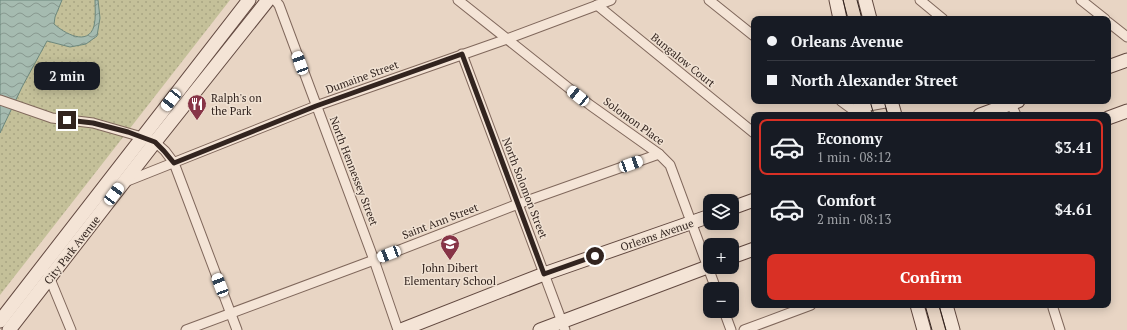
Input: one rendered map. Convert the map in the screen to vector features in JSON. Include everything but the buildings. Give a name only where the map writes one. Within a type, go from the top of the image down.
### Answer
[{"type":"main road","name":"City Park Avenue","points":[[0,321],[249,0]]},
{"type":"main road","name":"City Park Avenue","points":[[9,330],[155,142],[268,0]]},
{"type":"main road","points":[[836,0],[839,16]]},
{"type":"main road","points":[[865,0],[869,16]]},
{"type":"main road","points":[[1111,66],[1127,60]]},
{"type":"main road","points":[[993,112],[1015,107]]},
{"type":"main road","points":[[1111,117],[1127,111]]},
{"type":"main road","points":[[739,205],[751,201]]},
{"type":"main road","name":"Orleans Avenue","points":[[400,330],[544,274],[703,219]]},
{"type":"main road","points":[[739,254],[751,250]]},
{"type":"main road","points":[[540,330],[564,326],[703,268]]},
{"type":"main road","points":[[918,308],[924,330]]},
{"type":"main road","points":[[947,308],[953,330]]},
{"type":"street","name":"North Hennessey Street","points":[[275,0],[279,5],[400,330]]},
{"type":"street","name":"Solomon Place","points":[[458,0],[590,105],[659,154],[670,165],[703,251]]},
{"type":"street","name":"Dumaine Street","points":[[123,183],[316,106],[507,39],[611,0]]},
{"type":"street","points":[[709,0],[751,34]]},
{"type":"street","points":[[920,0],[939,16]]},
{"type":"street","points":[[1081,0],[1101,16]]},
{"type":"street","name":"Bungalow Court","points":[[597,5],[751,131]]},
{"type":"street","points":[[1111,24],[1127,37]]},
{"type":"street","name":"North Solomon Street","points":[[462,54],[564,326]]},
{"type":"street","points":[[0,100],[52,118],[93,123],[155,142],[174,163],[236,330]]},
{"type":"street","points":[[845,104],[852,109],[879,104]]},
{"type":"street","name":"Saint Ann Street","points":[[186,330],[374,260],[518,204],[659,154]]},
{"type":"street","points":[[42,266],[50,277],[71,330]]},
{"type":"street","points":[[744,330],[803,308]]},
{"type":"street","points":[[1053,308],[1060,330]]},
{"type":"street","points":[[727,318],[731,330]]},
{"type":"shaded area","points":[[0,0],[230,0],[0,295]]},
{"type":"water","points":[[0,0],[62,0],[55,17],[54,24],[69,34],[81,37],[87,36],[94,26],[95,0],[98,0],[100,18],[97,36],[86,44],[70,47],[47,41],[22,87],[0,133]]},
{"type":"tram line","points":[[843,0],[847,16]]},
{"type":"tram line","points":[[857,0],[861,16]]},
{"type":"tram line","points":[[871,104],[873,112]]},
{"type":"tram line","points":[[885,104],[887,112]]},
{"type":"tram line","points":[[926,308],[932,330]]},
{"type":"tram line","points":[[940,308],[946,330]]},
{"type":"place","name":"Ralph's on the Park","points":[[197,121]]},
{"type":"place","name":"John Dibert Elementary School","points":[[450,261]]},
{"type":"route","points":[[67,120],[93,123],[128,132],[155,142],[174,163],[316,106],[462,54],[544,274],[595,256]]}]
